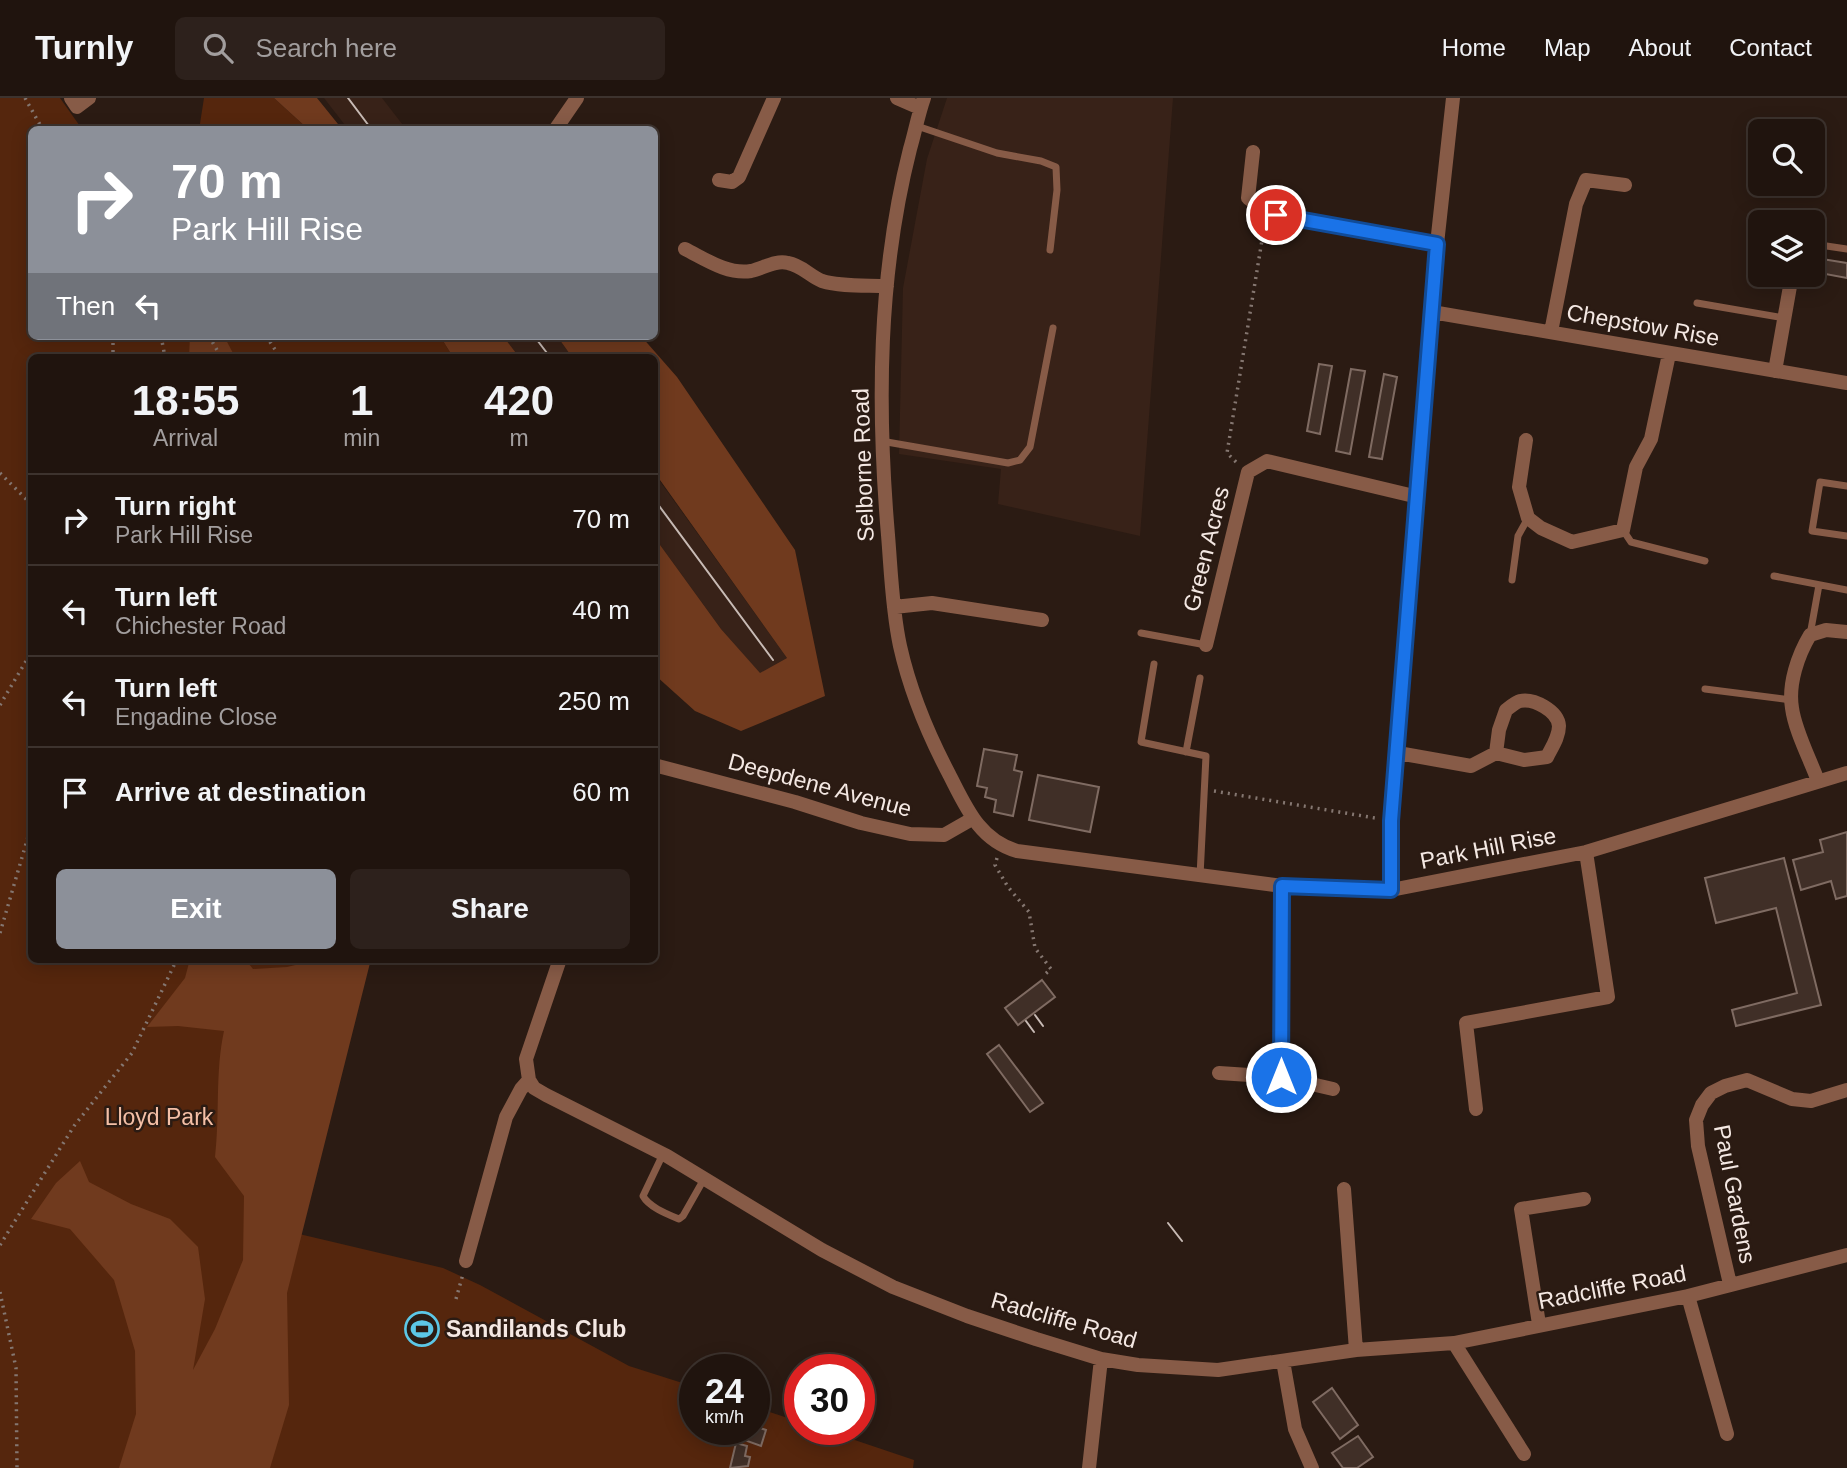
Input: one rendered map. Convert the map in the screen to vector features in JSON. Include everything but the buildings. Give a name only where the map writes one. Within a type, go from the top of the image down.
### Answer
[{"type":"street","points":[[558,126],[577,98]]},
{"type":"street","points":[[719,180],[732,182],[739,177],[774,98]]},
{"type":"street","points":[[897,98],[922,103]]},
{"type":"street","points":[[1391,890],[1391,821],[1437,244],[1452,98]]},
{"type":"street","name":"Selborne Road","points":[[922,103],[894,228],[882,344],[881,441],[894,607],[901,647],[927,730],[972,819]]},
{"type":"street","points":[[1253,152],[1248,198],[1270,214],[1437,244]]},
{"type":"street","points":[[1552,332],[1576,204],[1586,180],[1625,185]]},
{"type":"street","points":[[685,249],[733,271],[751,271],[785,262],[796,265],[822,281],[887,286]]},
{"type":"street","points":[[1775,371],[1790,287]]},
{"type":"street","name":"Chepstow Rise","points":[[1432,312],[1847,383]]},
{"type":"street","points":[[1526,440],[1520,487],[1528,518],[1541,528],[1572,542],[1623,530],[1636,467],[1651,439],[1670,354]]},
{"type":"street","name":"Green Acres","points":[[1206,645],[1248,472],[1267,461],[1418,497]]},
{"type":"street","points":[[894,607],[932,603],[1042,620]]},
{"type":"street","points":[[1818,781],[1792,710],[1791,692],[1798,664],[1810,635],[1826,630],[1847,632]]},
{"type":"street","points":[[1398,753],[1471,766],[1496,753],[1524,760],[1547,757],[1556,741],[1559,724],[1553,713],[1539,704],[1521,701],[1506,710],[1499,730],[1496,753]]},
{"type":"street","name":"Deepdene Avenue","points":[[658,766],[795,802],[861,823],[910,834],[944,835],[972,819]]},
{"type":"street","name":"Park Hill Rise","points":[[999,846],[1282,886],[1391,890],[1586,852],[1847,773]]},
{"type":"street","points":[[972,819],[999,846]]},
{"type":"street","points":[[1476,1109],[1466,1023],[1608,997],[1586,852]]},
{"type":"street","points":[[1281,1077],[1282,886]]},
{"type":"street","points":[[467,1261],[506,1117],[529,1080],[526,1059],[559,963]]},
{"type":"street","points":[[1219,1073],[1281,1077],[1333,1088]]},
{"type":"street","name":"Radcliffe Road","points":[[529,1080],[534,1088],[556,1101],[663,1154],[822,1251],[893,1287],[967,1316],[1101,1359],[1138,1365],[1218,1370],[1356,1350],[1454,1343],[1688,1296],[1847,1255]]},
{"type":"street","name":"Paul Gardens","points":[[1730,1284],[1698,1146],[1696,1120],[1702,1105],[1711,1093],[1747,1080],[1792,1099],[1811,1101],[1847,1090]]},
{"type":"street","points":[[1344,1189],[1356,1350]]},
{"type":"street","points":[[1539,1324],[1521,1209],[1584,1199]]},
{"type":"street","points":[[1688,1296],[1727,1434]]},
{"type":"street","points":[[1454,1343],[1524,1454]]},
{"type":"street","points":[[1088,1468],[1101,1359]]},
{"type":"street","points":[[1283,1360],[1295,1429],[1312,1468]]},
{"type":"lane","points":[[916,125],[997,153],[1041,161],[1056,167],[1057,190],[1049,250]]},
{"type":"lane","points":[[1825,246],[1847,249]]},
{"type":"lane","points":[[1697,303],[1784,318]]},
{"type":"lane","points":[[881,441],[1008,463],[1020,460],[1030,447],[1053,328]]},
{"type":"lane","points":[[1847,486],[1820,482],[1812,531],[1847,536]]},
{"type":"lane","points":[[1512,580],[1518,536],[1528,518]]},
{"type":"lane","points":[[1623,530],[1630,542],[1705,561]]},
{"type":"lane","points":[[1773,576],[1847,590]]},
{"type":"lane","points":[[1810,635],[1819,585]]},
{"type":"lane","points":[[1141,633],[1206,645]]},
{"type":"lane","points":[[1154,664],[1141,742],[1206,756],[1200,876]]},
{"type":"lane","points":[[1186,752],[1200,678]]},
{"type":"lane","points":[[1705,689],[1791,700]]},
{"type":"lane","points":[[663,1154],[643,1196],[645,1201],[679,1219],[684,1216],[704,1179]]},
{"type":"path","points":[[25,98],[41,126]]},
{"type":"path","points":[[1248,472],[1227,453],[1266,220],[1276,215]]},
{"type":"path","points":[[0,473],[28,501]]},
{"type":"path","points":[[0,705],[28,658]]},
{"type":"path","points":[[1204,789],[1391,821]]},
{"type":"path","points":[[0,933],[28,837]]},
{"type":"path","points":[[999,846],[995,864],[1007,887],[1029,912],[1035,948],[1051,969],[1043,976]]},
{"type":"path","points":[[0,1245],[74,1126],[132,1053],[175,963]]},
{"type":"path","points":[[456,1299],[467,1261]]},
{"type":"path","points":[[0,1292],[16,1368],[17,1468]]},
{"type":"shaded area","points":[[274,98],[317,98],[340,126],[305,126]]},
{"type":"shaded area","points":[[324,98],[382,98],[404,126],[346,126]]},
{"type":"shaded area","points":[[947,98],[1173,98],[1140,536],[998,504],[1001,469],[899,454],[903,288],[927,159]]},
{"type":"shaded area","points":[[190,340],[226,340],[233,354],[189,354]]},
{"type":"shaded area","points":[[442,340],[506,340],[517,354],[451,354]]},
{"type":"shaded area","points":[[506,340],[560,340],[570,354],[517,354]]},
{"type":"shaded area","points":[[560,340],[645,340],[657,354],[570,354]]},
{"type":"shaded area","points":[[658,355],[677,377],[795,550],[825,696],[741,731],[695,711],[658,678],[658,542],[721,629],[760,673],[787,658],[658,477]]},
{"type":"shaded area","points":[[658,479],[787,658],[760,674],[721,629],[658,542]]},
{"type":"shaded area","points":[[189,963],[248,963],[253,969],[304,963],[370,963],[287,1293],[289,1405],[270,1468],[119,1468],[136,1414],[135,1351],[114,1280],[70,1229],[31,1219],[56,1183],[80,1161],[89,1182],[131,1204],[170,1219],[198,1247],[205,1299],[193,1370],[215,1329],[243,1260],[244,1196],[215,1157],[224,1031],[178,1026],[147,1027],[185,978]]},
{"type":"green space","name":"Lloyd Park","points":[[0,98],[60,98],[80,126],[28,126],[28,340],[442,340],[451,354],[28,354],[28,963],[354,963],[295,1233],[443,1268],[480,1285],[629,1366],[679,1382],[679,1445],[770,1445],[770,1412],[784,1417],[784,1445],[870,1445],[914,1460],[913,1468],[0,1468]]},
{"type":"green space","points":[[204,98],[274,98],[305,126],[200,126]]},
{"type":"tram line","points":[[348,98],[369,126]]},
{"type":"tram line","points":[[537,340],[548,354]]},
{"type":"tram line","points":[[658,504],[773,660]]},
{"type":"tram line","points":[[1035,1015],[1043,1026]]},
{"type":"tram line","points":[[1026,1021],[1034,1032]]},
{"type":"tram line","points":[[1168,1223],[1182,1241]]},
{"type":"place","name":"Sandilands Club","points":[[422,1329]]},
{"type":"route","points":[[1276,215],[1437,244],[1391,821],[1391,890],[1282,886],[1281,1077]]}]
